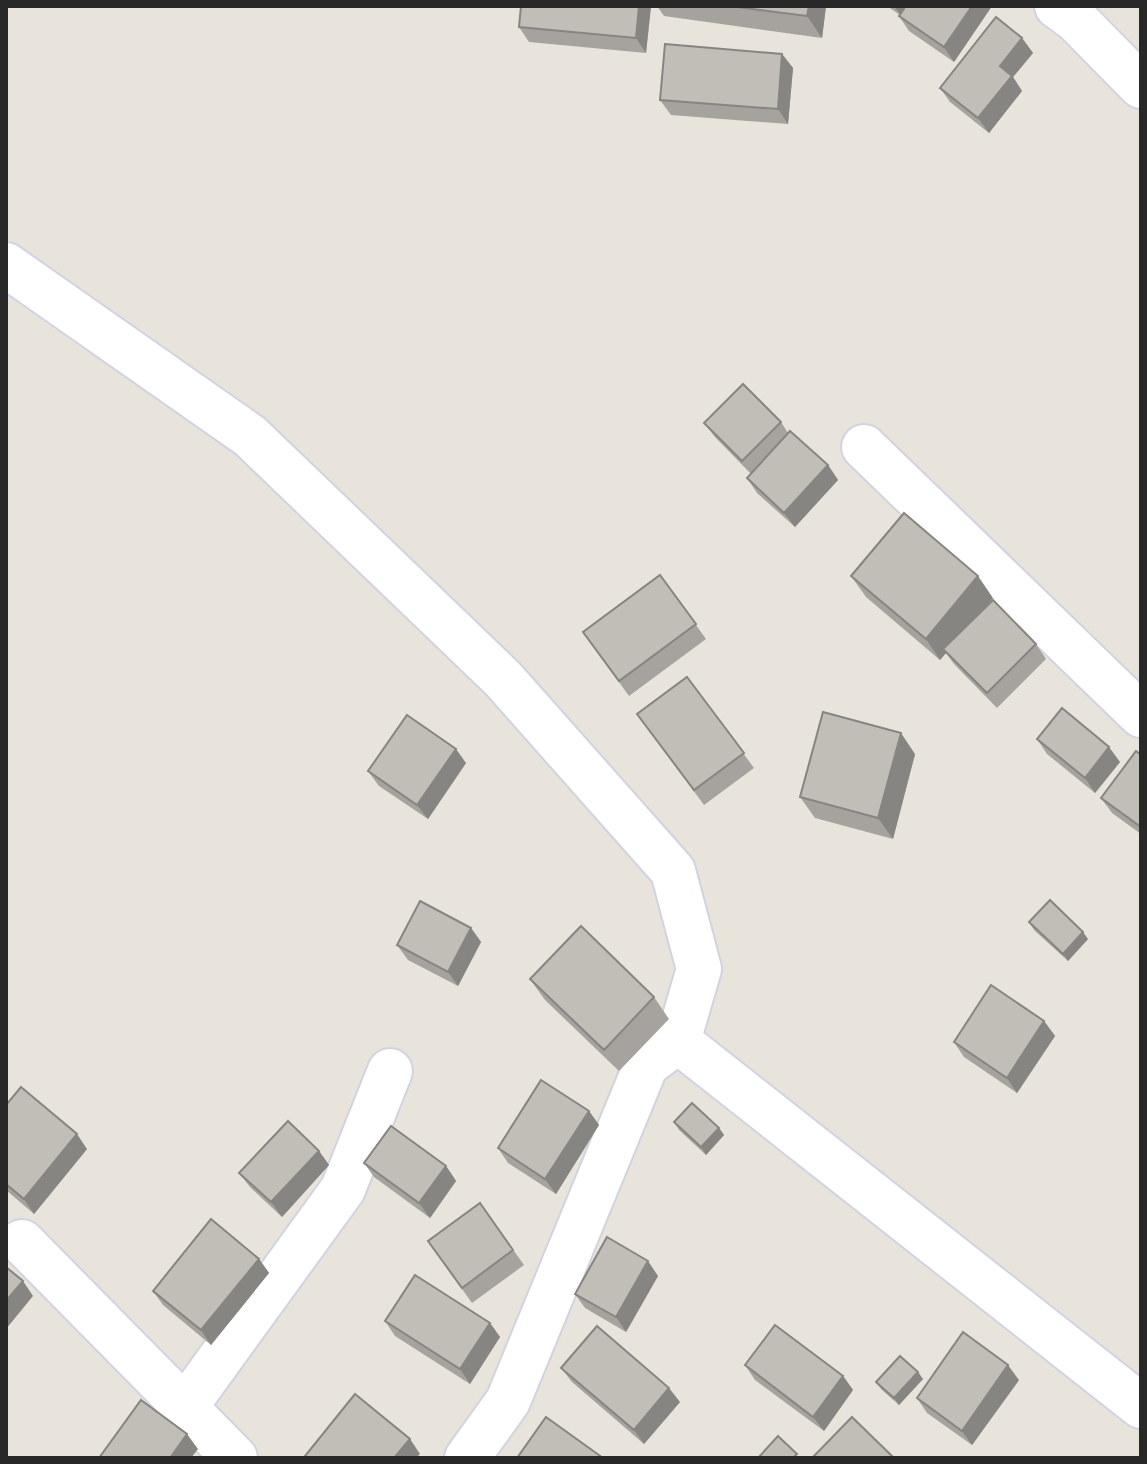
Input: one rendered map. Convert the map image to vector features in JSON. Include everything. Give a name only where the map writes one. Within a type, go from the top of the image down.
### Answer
[{"type":"street","points":[[1057,6],[1076,20],[1141,86]]},
{"type":"street","points":[[6,265],[250,436],[503,679],[673,871],[699,969],[678,1041],[646,1065],[508,1401],[467,1458]]},
{"type":"street","points":[[864,447],[1141,715]]},
{"type":"street","points":[[678,1041],[1141,1406]]},
{"type":"street","points":[[185,1407],[343,1189],[390,1071]]},
{"type":"street","points":[[22,1242],[235,1458]]},
{"type":"building","points":[[521,6],[639,6],[636,38],[519,27]]},
{"type":"building","points":[[729,6],[809,6],[807,16]]},
{"type":"building","points":[[906,6],[972,6],[944,47],[899,16]]},
{"type":"building","points":[[996,17],[1022,38],[1000,66],[1012,76],[978,118],[940,88]]},
{"type":"building","points":[[665,44],[782,54],[778,109],[660,100]]},
{"type":"building","points":[[743,384],[781,422],[742,461],[704,423]]},
{"type":"building","points":[[790,431],[828,465],[784,513],[747,478]]},
{"type":"building","points":[[904,513],[978,576],[926,639],[851,576]]},
{"type":"building","points":[[660,575],[696,624],[619,681],[583,632]]},
{"type":"building","points":[[993,600],[1036,644],[987,693],[943,649]]},
{"type":"building","points":[[687,677],[744,753],[694,790],[637,714]]},
{"type":"building","points":[[1062,708],[1109,747],[1085,778],[1037,739]]},
{"type":"building","points":[[823,712],[901,733],[878,818],[800,797]]},
{"type":"building","points":[[407,715],[456,749],[417,805],[368,771]]},
{"type":"building","points":[[1136,751],[1141,755],[1141,827],[1101,798]]},
{"type":"building","points":[[1050,900],[1083,932],[1063,954],[1029,922]]},
{"type":"building","points":[[420,901],[471,928],[448,972],[397,945]]},
{"type":"building","points":[[581,926],[654,997],[604,1050],[530,979]]},
{"type":"building","points":[[991,985],[1044,1021],[1007,1078],[954,1042]]},
{"type":"building","points":[[541,1080],[589,1111],[545,1179],[498,1148]]},
{"type":"building","points":[[21,1087],[77,1134],[24,1199],[6,1184],[6,1105]]},
{"type":"building","points":[[692,1103],[719,1128],[701,1147],[674,1122]]},
{"type":"building","points":[[288,1121],[319,1151],[271,1202],[239,1173]]},
{"type":"building","points":[[391,1126],[446,1166],[419,1203],[364,1163]]},
{"type":"building","points":[[480,1203],[513,1250],[462,1288],[428,1241]]},
{"type":"building","points":[[211,1219],[259,1259],[201,1330],[153,1291]]},
{"type":"building","points":[[607,1237],[648,1261],[616,1317],[575,1294]]},
{"type":"building","points":[[6,1267],[23,1281],[6,1301]]},
{"type":"building","points":[[415,1275],[490,1323],[460,1369],[385,1321]]},
{"type":"building","points":[[775,1325],[843,1376],[813,1417],[745,1365]]},
{"type":"building","points":[[597,1326],[669,1388],[634,1430],[561,1368]]},
{"type":"building","points":[[963,1332],[1008,1365],[962,1431],[917,1398]]},
{"type":"building","points":[[900,1356],[918,1372],[894,1398],[876,1382]]},
{"type":"building","points":[[355,1394],[410,1439],[394,1458],[305,1456]]},
{"type":"building","points":[[141,1400],[187,1434],[170,1458],[99,1458]]},
{"type":"building","points":[[546,1417],[603,1458],[517,1458]]},
{"type":"building","points":[[852,1417],[894,1458],[812,1458]]},
{"type":"building","points":[[778,1436],[797,1454],[793,1458],[758,1458]]}]
